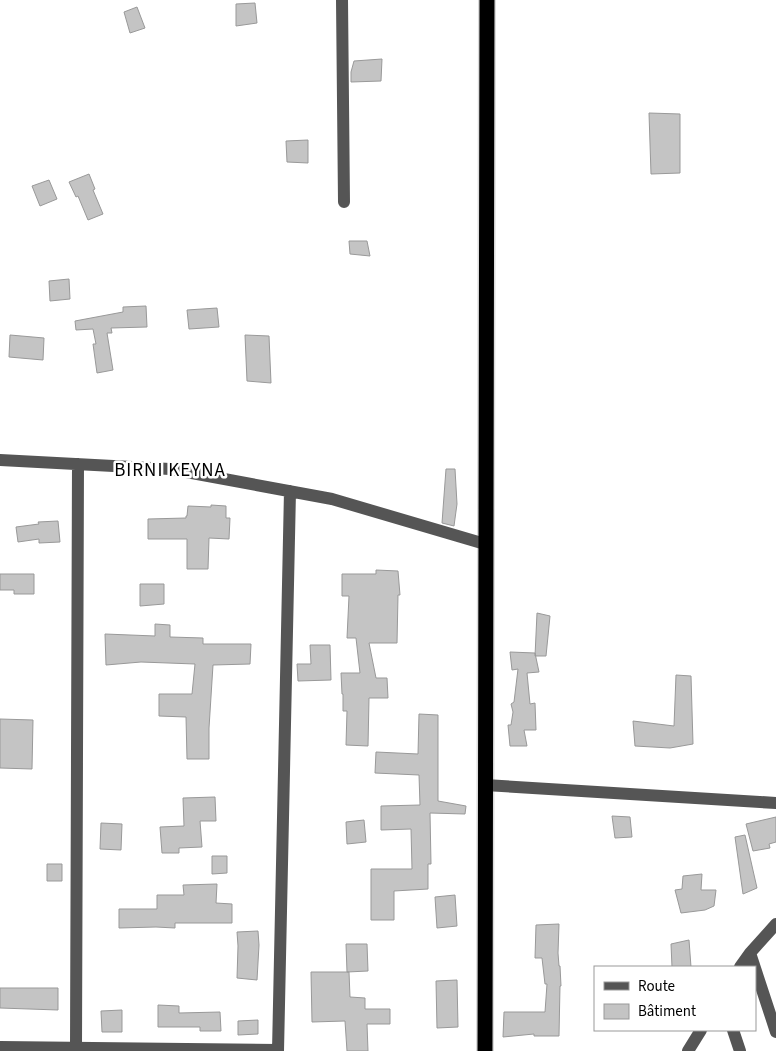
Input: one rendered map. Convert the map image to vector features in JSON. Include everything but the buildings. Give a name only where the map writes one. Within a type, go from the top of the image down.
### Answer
[{"type":"highway","points":[[485,1051],[487,0]]},
{"type":"street","points":[[342,0],[344,202]]},
{"type":"street","points":[[0,460],[170,469],[332,499],[485,544]]},
{"type":"street","points":[[76,1047],[78,464]]},
{"type":"street","points":[[0,1047],[278,1051],[290,491]]},
{"type":"street","points":[[485,786],[776,803]]},
{"type":"street","points":[[741,966],[776,924]]},
{"type":"street","points":[[750,953],[754,966]]},
{"type":"street","points":[[756,971],[776,1032]]},
{"type":"street","points":[[688,1051],[700,1031]]},
{"type":"street","points":[[734,1031],[740,1051]]},
{"type":"district","name":"BIRNI KEYNA","points":[[170,469]]}]
